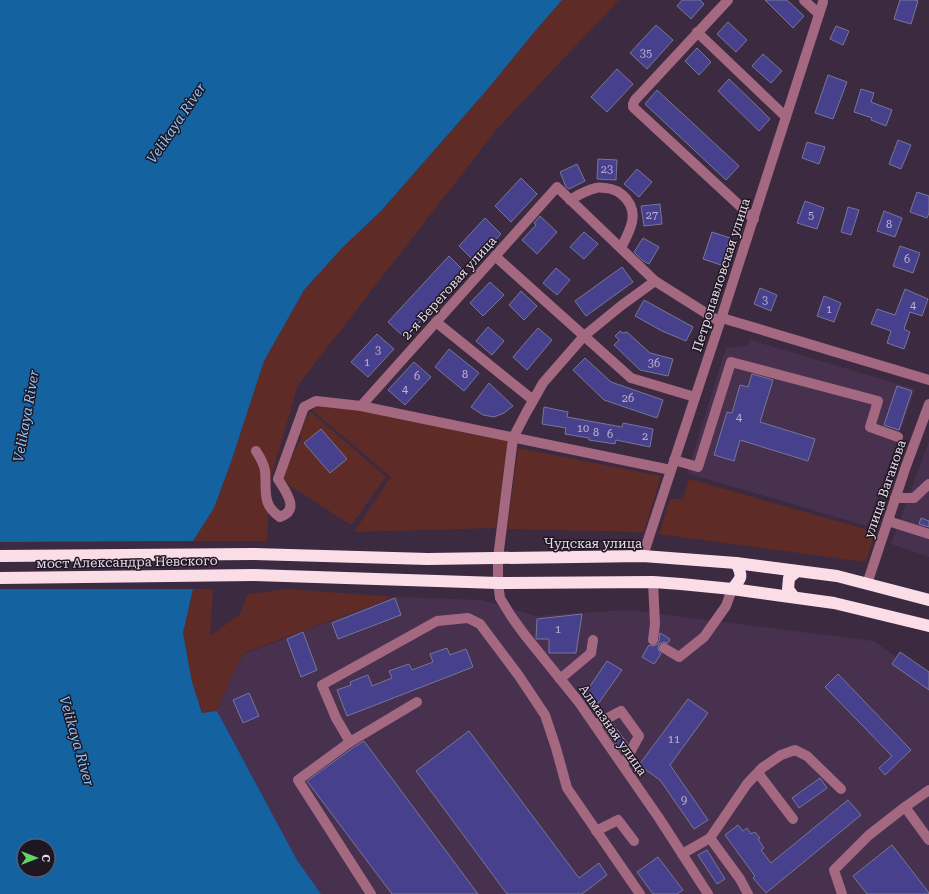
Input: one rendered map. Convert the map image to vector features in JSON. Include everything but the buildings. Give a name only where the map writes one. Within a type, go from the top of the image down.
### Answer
[{"type":"highway","name":"Чудская улица","points":[[254,554],[428,559],[643,556],[736,563],[837,576],[929,600]]},
{"type":"highway","name":"мост Александра Невского","points":[[0,556],[254,554]]},
{"type":"highway","points":[[732,589],[740,580],[741,572],[736,563]]},
{"type":"highway","points":[[794,597],[788,589],[789,578],[797,571]]},
{"type":"highway","name":"мост Александра Невского","points":[[0,578],[254,574],[498,583]]},
{"type":"highway","points":[[498,583],[653,582],[732,589],[834,603],[929,626]]},
{"type":"street","points":[[728,0],[635,100],[633,107],[754,218]]},
{"type":"street","points":[[804,0],[819,14]]},
{"type":"street","name":"Петропавловская улица","points":[[643,556],[754,218],[822,2]]},
{"type":"street","points":[[697,32],[786,117]]},
{"type":"street","name":"2-я Береговая улица","points":[[361,406],[557,187],[570,200]]},
{"type":"street","points":[[621,248],[632,223],[633,211],[629,201],[622,194],[611,188],[597,188],[582,193],[570,200],[655,281],[721,320],[929,380]]},
{"type":"street","points":[[495,256],[631,378],[695,397]]},
{"type":"street","points":[[513,438],[543,383],[584,336],[622,305],[655,281]]},
{"type":"street","points":[[436,322],[533,400]]},
{"type":"street","points":[[256,451],[265,470],[269,508],[280,517],[286,515],[291,505],[290,497],[278,479],[304,407],[316,401],[361,406],[513,438],[673,465],[698,467],[731,362],[878,401],[870,427],[898,437]]},
{"type":"street","name":"улица Ваганова","points":[[867,584],[895,498],[929,404]]},
{"type":"street","name":"Алмазная улица","points":[[513,438],[498,558],[498,583],[500,598],[524,634],[563,676],[578,701],[659,818],[708,894]]},
{"type":"street","points":[[895,498],[914,498],[929,484]]},
{"type":"street","points":[[888,521],[929,534]]},
{"type":"street","points":[[653,582],[656,624],[653,640]]},
{"type":"street","points":[[664,648],[679,657],[704,637],[726,606],[732,589]]},
{"type":"street","points":[[350,742],[336,718],[322,685],[437,621],[468,618],[480,624],[519,676],[545,715],[567,788],[640,894]]},
{"type":"street","points":[[552,659],[563,676],[591,653],[593,640]]},
{"type":"street","points":[[371,894],[298,780],[350,742],[417,702]]},
{"type":"street","points":[[595,725],[621,711],[639,736],[623,765]]},
{"type":"street","points":[[682,854],[710,838],[747,784],[762,768],[781,755],[795,750],[807,756],[842,789]]},
{"type":"street","points":[[758,773],[793,819]]},
{"type":"street","points":[[842,894],[834,870],[869,835],[929,790]]},
{"type":"street","points":[[905,807],[929,840]]},
{"type":"street","points":[[596,831],[618,820],[634,841]]},
{"type":"street","points":[[710,838],[740,879],[748,894]]},
{"type":"shaded area","points":[[562,0],[619,0],[497,129],[298,385],[270,481],[267,541],[193,541],[214,508],[231,462],[264,361],[304,290],[343,247],[381,211],[486,91]]},
{"type":"shaded area","points":[[750,340],[915,389],[867,526],[687,473],[726,348],[747,346]]},
{"type":"shaded area","points":[[321,402],[508,439],[496,528],[354,532],[391,477],[312,410]]},
{"type":"shaded area","points":[[310,411],[386,477],[351,525],[281,480],[302,436],[298,434]]},
{"type":"shaded area","points":[[929,441],[929,557],[891,544]]},
{"type":"shaded area","points":[[518,448],[661,476],[644,532],[507,529]]},
{"type":"shaded area","points":[[689,479],[875,532],[866,562],[659,534],[670,499],[683,499]]},
{"type":"shaded area","points":[[193,589],[213,589],[210,636],[240,614],[248,594],[288,589],[394,597],[244,653],[232,675],[217,711],[203,714],[192,682],[183,633]]},
{"type":"shaded area","points":[[394,597],[482,600],[536,616],[628,610],[874,641],[929,681],[929,894],[321,894],[297,860],[217,711],[232,675],[244,654]]},
{"type":"water","name":"Velikaya River","points":[[0,0],[562,0],[486,91],[381,211],[343,247],[304,290],[264,361],[231,462],[214,508],[193,541],[193,589],[183,633],[192,682],[202,713],[217,711],[297,860],[321,894],[0,894]]},
{"type":"pier","points":[[195,541],[195,589],[0,589],[0,542]]}]
